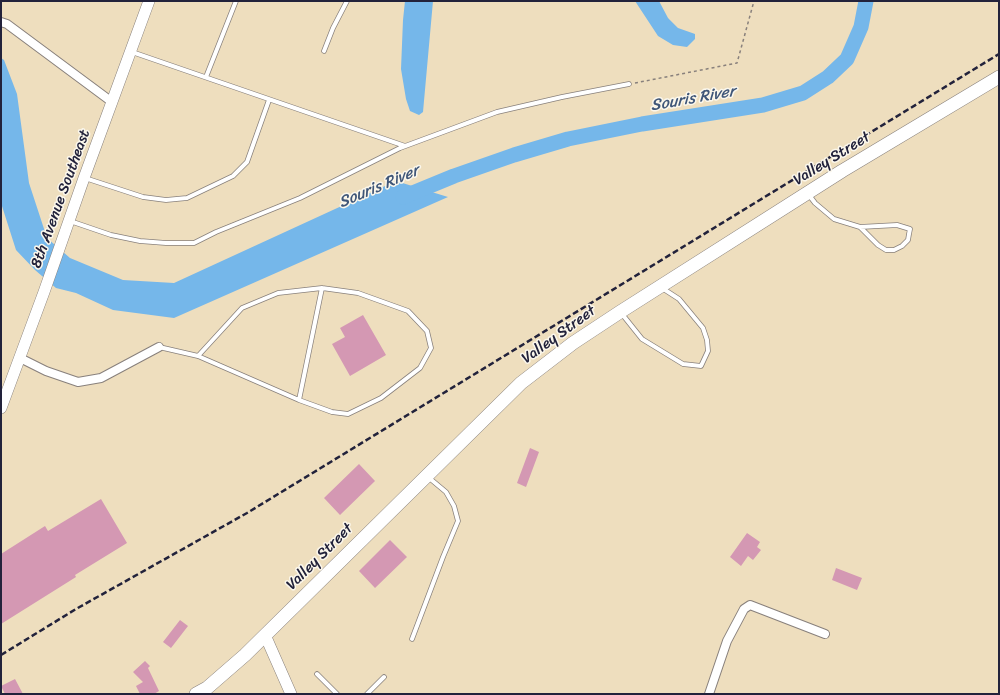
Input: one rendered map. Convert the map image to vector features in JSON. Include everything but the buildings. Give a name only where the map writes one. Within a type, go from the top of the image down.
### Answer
[{"type":"main road","name":"Valley Street","points":[[196,694],[210,688],[266,635],[426,475],[521,383],[573,343],[842,170],[999,77]]},
{"type":"street","name":"8th Avenue Southeast","points":[[1,408],[150,1]]},
{"type":"street","points":[[1,22],[6,24],[112,102]]},
{"type":"street","points":[[20,358],[46,371],[78,382],[101,378],[159,347]]},
{"type":"street","points":[[709,694],[727,641],[744,609],[750,605],[825,634]]},
{"type":"street","points":[[266,635],[291,694]]},
{"type":"lane","points":[[206,77],[236,1]]},
{"type":"lane","points":[[324,51],[333,28],[347,1]]},
{"type":"lane","points":[[131,52],[406,146]]},
{"type":"lane","points":[[69,221],[111,235],[140,241],[194,243],[216,232],[300,198],[406,146],[497,112],[629,84]]},
{"type":"lane","points":[[84,178],[143,197],[166,200],[187,198],[233,176],[247,162],[269,100]]},
{"type":"lane","points":[[808,193],[815,203],[834,219],[860,227],[897,225],[910,229],[908,240],[902,246],[894,250],[886,250],[878,245],[860,227]]},
{"type":"lane","points":[[620,312],[642,339],[683,364],[701,366],[708,351],[707,340],[703,328],[679,299],[660,287]]},
{"type":"lane","points":[[299,400],[322,288]]},
{"type":"lane","points":[[159,347],[198,356],[299,400],[332,412],[348,414],[380,398],[420,368],[431,348],[427,331],[408,311],[358,293],[322,288],[278,293],[242,308],[198,356]]},
{"type":"lane","points":[[412,639],[458,521],[454,506],[446,492],[426,475]]},
{"type":"lane","points":[[317,674],[337,694]]},
{"type":"lane","points":[[367,694],[384,677]]},
{"type":"path","points":[[629,84],[737,62],[754,1]]},
{"type":"water","points":[[405,1],[433,1],[423,112],[419,115],[410,111],[406,99],[401,69]]},
{"type":"water","points":[[635,1],[659,1],[668,18],[678,28],[695,34],[695,39],[687,47],[673,45],[658,36]]},
{"type":"water","points":[[1,58],[4,60],[17,94],[29,183],[47,238],[70,258],[123,280],[174,283],[396,181],[448,197],[174,318],[113,310],[76,293],[56,288],[35,270],[16,250],[1,203]]},
{"type":"waterway","name":"Souris River","points":[[403,197],[454,176],[514,155],[568,139],[642,124],[763,105],[803,93],[828,77],[847,59],[861,27],[866,1]]},
{"type":"railway","points":[[1,655],[76,609],[247,513],[999,54]]}]
